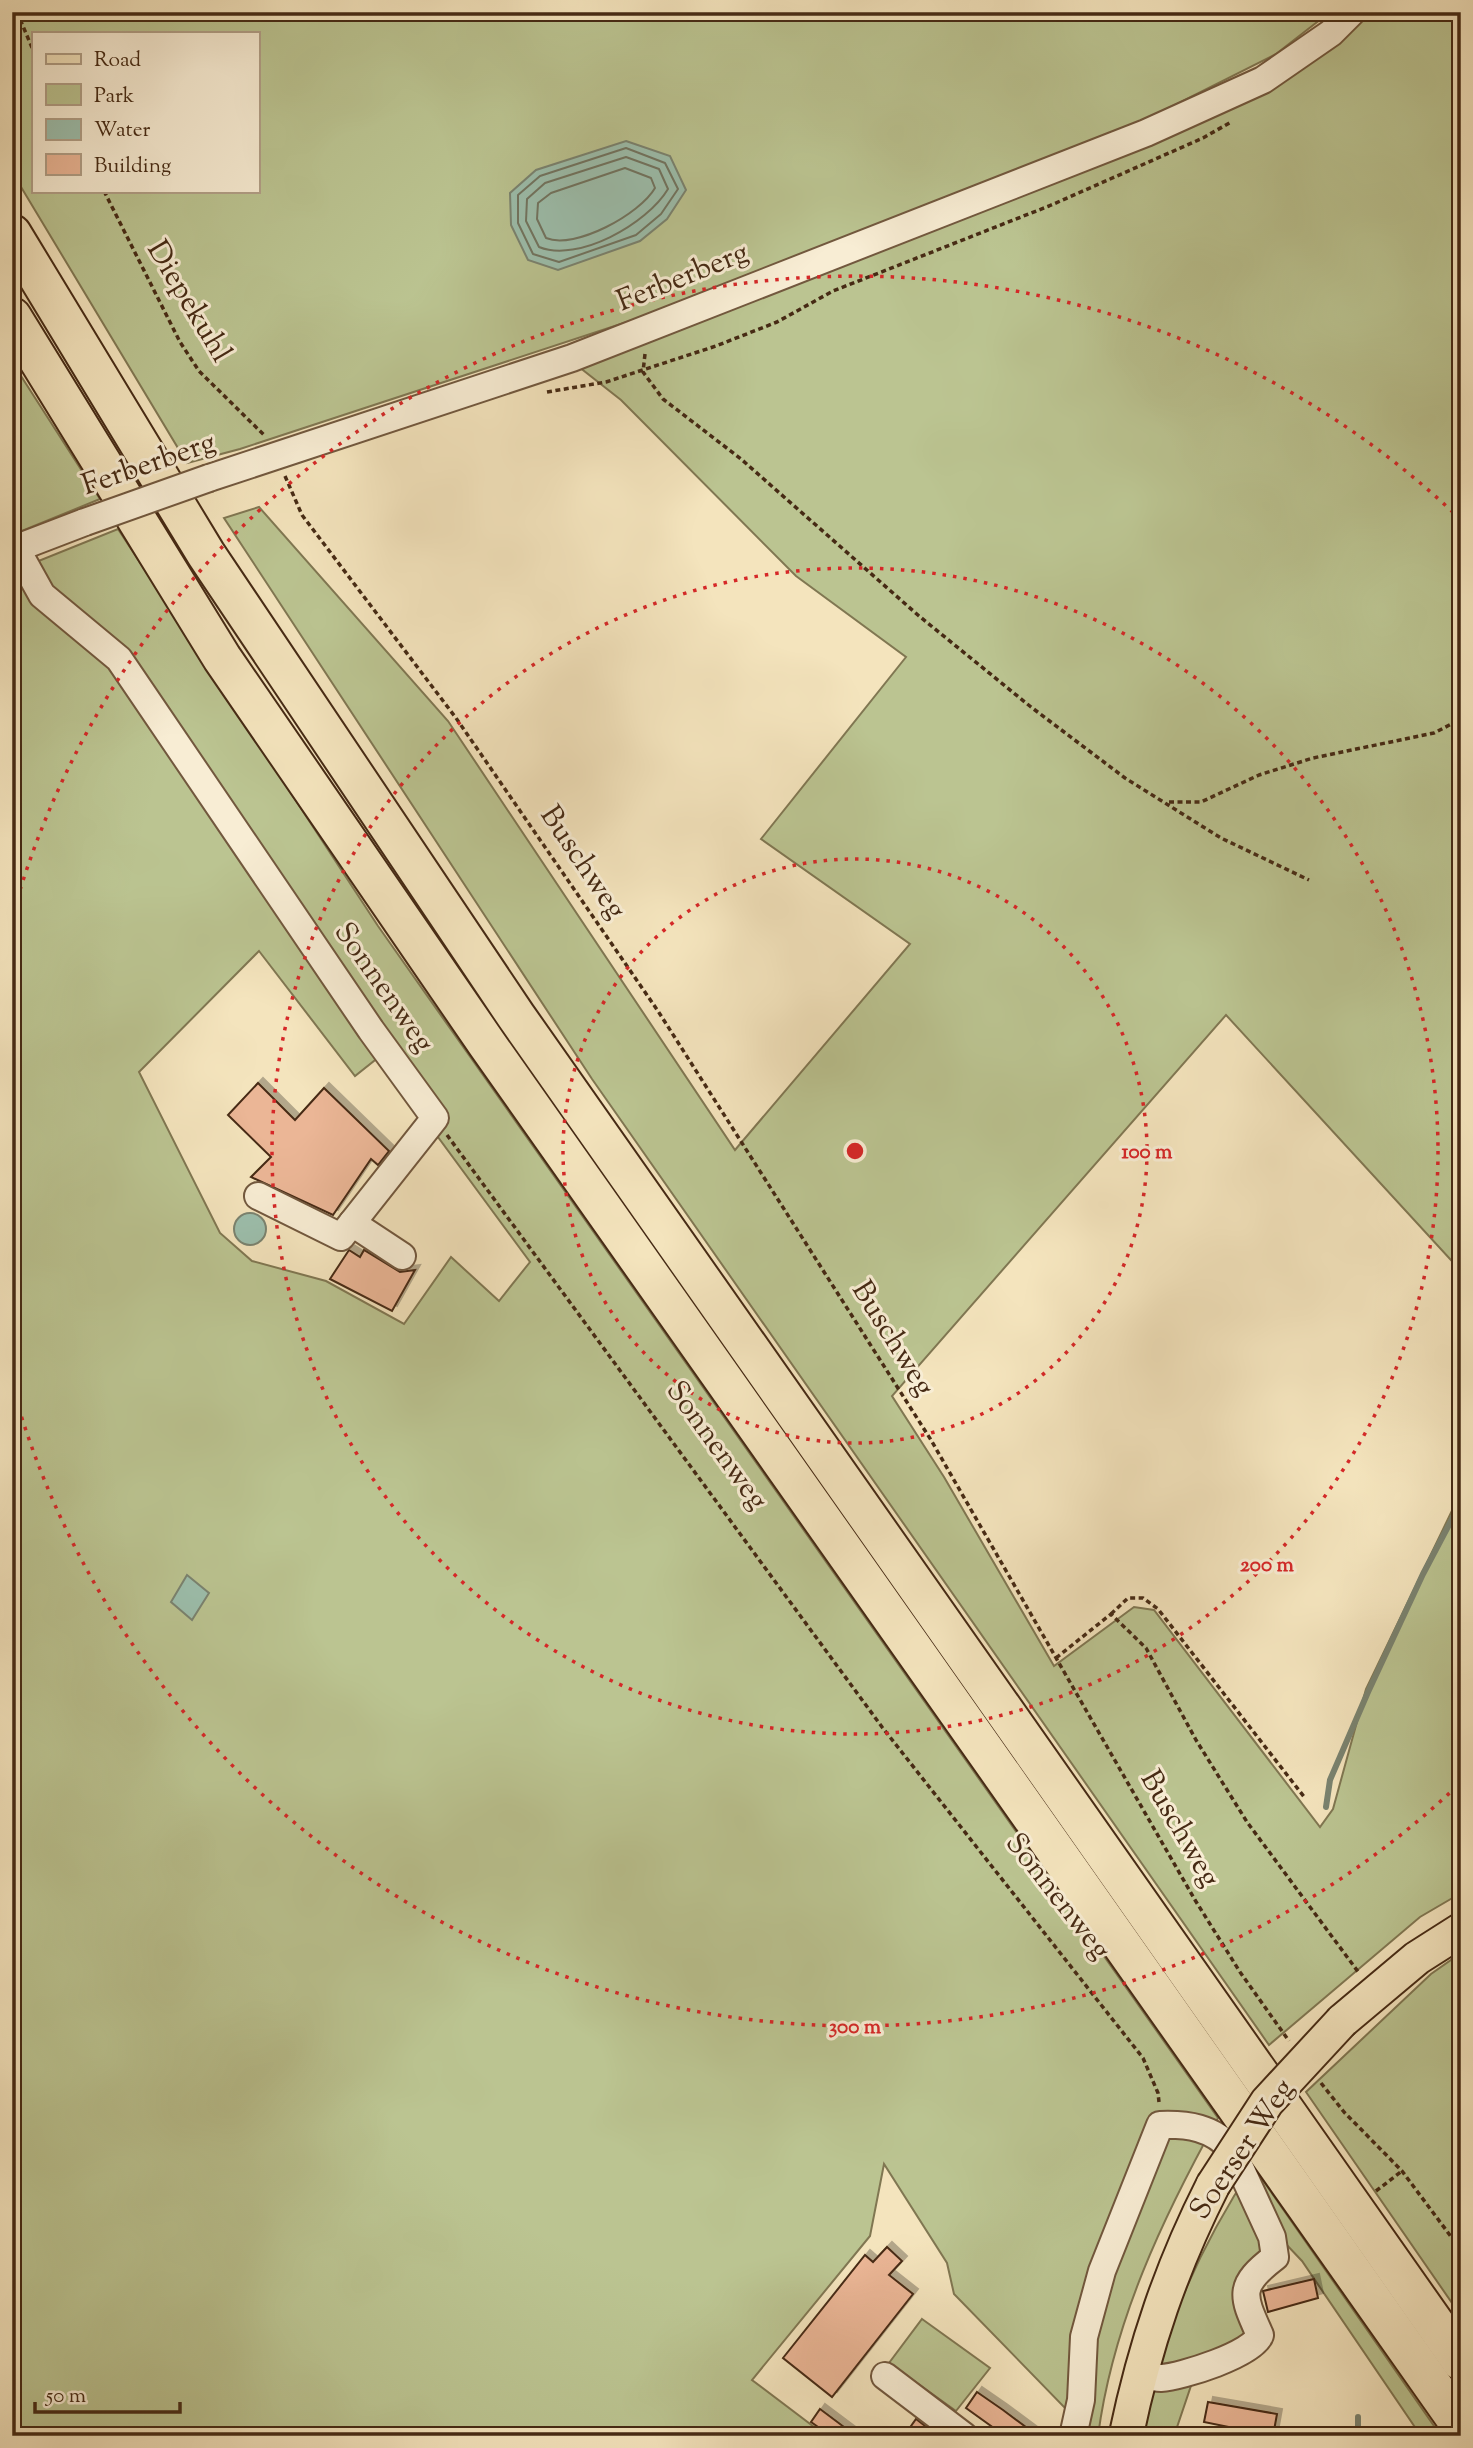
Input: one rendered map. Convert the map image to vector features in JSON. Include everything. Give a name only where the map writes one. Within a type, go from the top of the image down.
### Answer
[{"type":"highway","points":[[12,234],[206,554],[516,1016],[1461,2361]]},
{"type":"highway","points":[[12,317],[222,658],[487,1044],[1461,2426]]},
{"type":"main road","name":"Soerser Weg","points":[[1126,2436],[1139,2373],[1172,2272],[1213,2185],[1267,2102],[1342,2021],[1417,1958],[1461,1930]]},
{"type":"street","name":"Ferberberg","points":[[13,547],[209,478],[572,358],[1146,134],[1263,80],[1331,33],[1352,12]]},
{"type":"street","name":"Sonnenweg","points":[[13,547],[42,595],[119,659],[370,1030],[435,1118]]},
{"type":"street","points":[[258,1196],[341,1237],[435,1118]]},
{"type":"street","points":[[352,1223],[402,1256]]},
{"type":"street","points":[[1073,2436],[1081,2400],[1084,2337],[1102,2272],[1160,2125],[1185,2124],[1224,2140],[1243,2172],[1272,2237],[1275,2257],[1248,2279],[1244,2292],[1260,2336],[1252,2348],[1180,2375],[1157,2378],[1139,2373]]},
{"type":"street","points":[[885,2376],[964,2436]]},
{"type":"path","points":[[17,12],[32,48]]},
{"type":"path","name":"Diepekuhl","points":[[105,192],[180,342],[200,371],[269,441],[277,456]]},
{"type":"path","points":[[544,392],[643,372],[778,322]]},
{"type":"path","points":[[659,323],[646,352],[643,372],[663,399],[741,459],[919,616],[1125,778],[1221,838],[1310,880]]},
{"type":"path","name":"Buschweg","points":[[277,456],[302,515],[456,718],[658,1011],[931,1440],[1195,1900],[1240,1972],[1296,2049]]},
{"type":"path","points":[[1167,802],[1201,802],[1259,775],[1313,758],[1434,733],[1461,719]]},
{"type":"path","name":"Sonnenweg","points":[[435,1118],[882,1727],[1143,2058],[1158,2094],[1160,2125]]},
{"type":"path","points":[[1056,1658],[1128,1598],[1143,1598],[1158,1609],[1305,1798]]},
{"type":"path","points":[[1111,1614],[1146,1648],[1196,1740],[1247,1822],[1361,1975]]},
{"type":"path","points":[[1320,2081],[1344,2112],[1402,2171],[1461,2250]]},
{"type":"path","points":[[1376,2191],[1402,2171]]},
{"type":"green space","points":[[12,12],[1330,12],[1276,54],[1153,116],[924,208],[636,319],[240,449],[187,463],[12,172]]},
{"type":"green space","points":[[1362,12],[1461,12],[1461,1271],[1226,1015],[892,1396],[944,1477],[1054,1666],[1134,1607],[1154,1610],[1320,1827],[1333,1809],[1366,1689],[1461,1492],[1461,1893],[1420,1917],[1269,2045],[592,1079],[224,518],[259,507],[448,721],[735,1150],[910,944],[761,839],[906,657],[796,576],[621,400],[574,363],[1268,86]]},
{"type":"green space","points":[[12,362],[100,499],[12,535]]},
{"type":"green space","points":[[118,529],[378,926],[1218,2118],[1178,2193],[1143,2271],[1115,2352],[1098,2436],[1062,2436],[1068,2411],[954,2294],[947,2263],[884,2164],[870,2236],[752,2380],[826,2436],[12,2436],[12,571],[30,598],[56,624],[114,666],[126,652],[67,611],[36,562]],"holes":[[[259,951],[355,1076],[379,1057],[530,1262],[499,1301],[451,1257],[404,1324],[326,1281],[252,1261],[220,1233],[139,1072]]]},
{"type":"green space","points":[[1461,1953],[1461,2316],[1306,2092],[1431,1974]]},
{"type":"green space","points":[[1253,2166],[1441,2436],[1421,2436],[1302,2261],[1285,2243],[1262,2257],[1254,2335],[1194,2377],[1174,2436],[1142,2436],[1158,2364],[1183,2295],[1215,2229]]},
{"type":"green space","points":[[922,2319],[990,2368],[956,2411],[889,2363]]},
{"type":"water","points":[[626,141],[670,156],[686,190],[667,219],[640,241],[558,270],[528,260],[511,225],[510,193],[536,170]]},
{"type":"water","points":[[250,1213],[261,1218],[266,1229],[261,1240],[250,1245],[239,1240],[234,1229],[239,1218]]},
{"type":"water","points":[[187,1575],[209,1593],[192,1620],[171,1602]]},
{"type":"building","points":[[258,1083],[295,1120],[324,1088],[389,1151],[378,1165],[371,1159],[333,1215],[251,1177],[271,1157],[228,1115]]},
{"type":"building","points":[[349,1250],[360,1257],[364,1250],[400,1272],[415,1270],[392,1311],[330,1279]]},
{"type":"building","points":[[887,2247],[902,2261],[889,2275],[913,2294],[832,2397],[783,2358],[865,2255],[873,2262]]},
{"type":"building","points":[[1314,2279],[1318,2298],[1268,2312],[1263,2291]]},
{"type":"building","points":[[977,2392],[1038,2436],[1005,2436],[966,2408]]},
{"type":"building","points":[[1208,2402],[1277,2414],[1273,2436],[1204,2422]]},
{"type":"building","points":[[820,2409],[856,2436],[831,2436],[811,2422]]},
{"type":"building","points":[[916,2419],[938,2436],[904,2436]]},
{"type":"waterway","points":[[1326,1807],[1330,1780],[1368,1692],[1423,1574],[1461,1502]]},
{"type":"waterway","points":[[1351,2436],[1358,2427],[1358,2417]]}]
